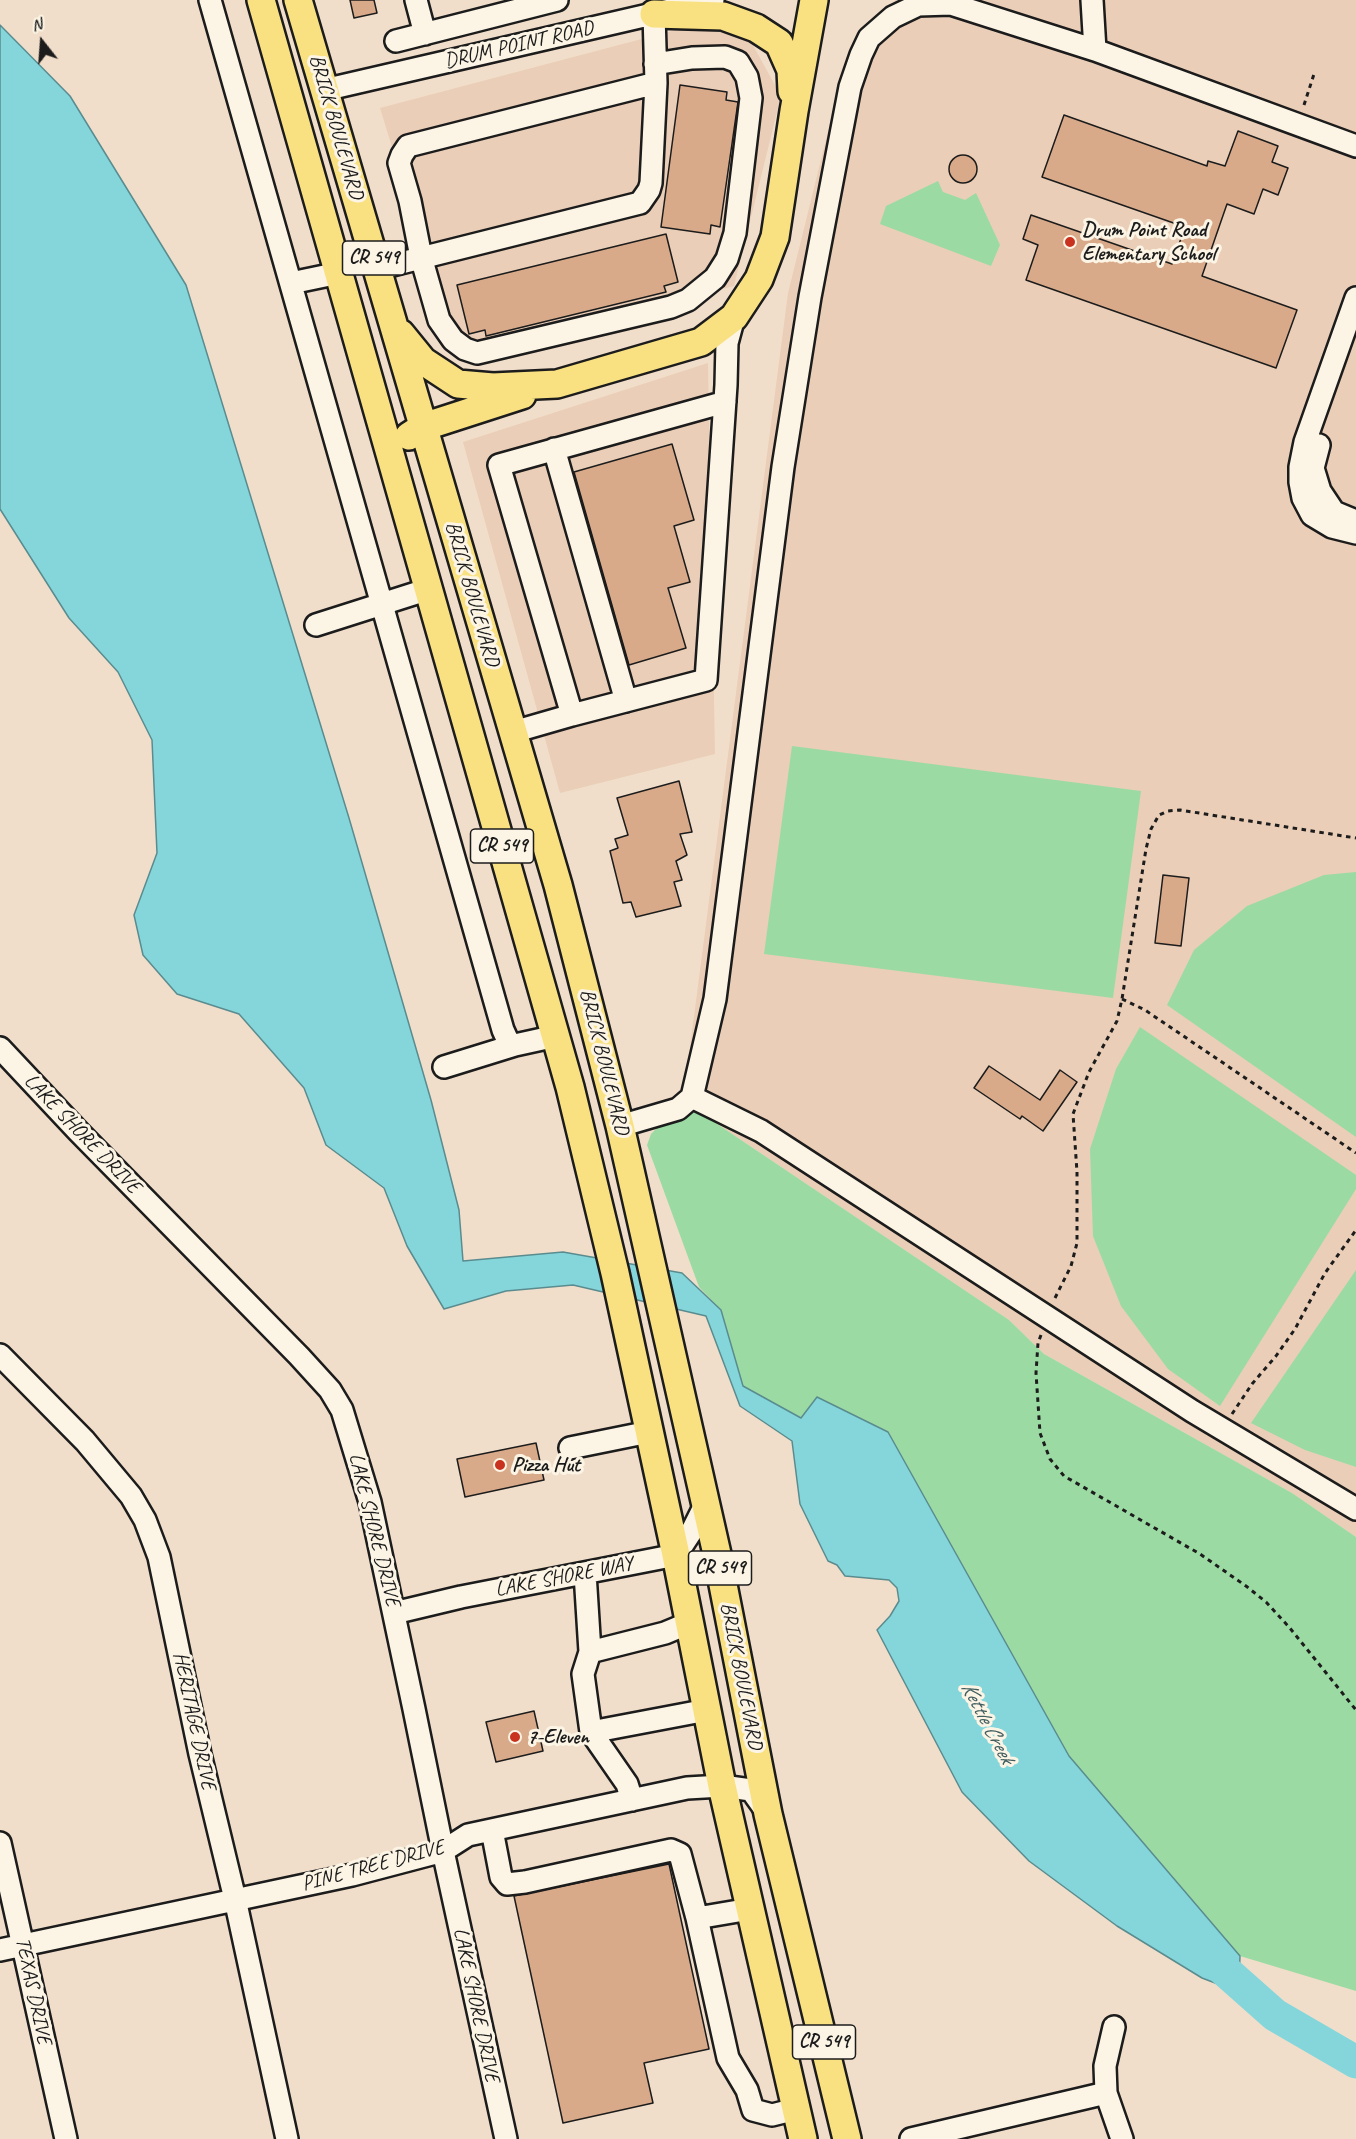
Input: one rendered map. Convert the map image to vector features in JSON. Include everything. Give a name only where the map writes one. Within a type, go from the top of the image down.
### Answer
[{"type":"main road","name":"BRICK BOULEVARD","points":[[261,0],[570,1087],[624,1315],[676,1555],[722,1786],[803,2139]]},
{"type":"main road","name":"BRICK BOULEVARD","points":[[298,0],[558,885],[620,1126],[706,1503],[768,1814],[848,2139]]},
{"type":"main road","points":[[393,460],[404,439],[423,427],[557,384],[701,342],[734,317],[759,279],[775,237],[814,0]]},
{"type":"main road","points":[[654,14],[723,16],[756,28],[778,43],[791,70],[794,111]]},
{"type":"main road","points":[[276,51],[324,90]]},
{"type":"main road","points":[[393,323],[423,361],[458,384],[493,387],[557,384]]},
{"type":"street","points":[[210,0],[502,1030],[508,1041],[515,1045]]},
{"type":"street","points":[[416,0],[424,34]]},
{"type":"street","name":"DRUM POINT ROAD","points":[[324,90],[713,0]]},
{"type":"street","points":[[1092,0],[1095,50]]},
{"type":"street","points":[[396,41],[552,1],[559,36]]},
{"type":"street","points":[[620,1126],[678,1109],[692,1097],[715,999],[783,467],[810,297],[850,87],[869,38],[893,17],[918,5],[951,4],[1095,50],[1356,146]]},
{"type":"street","points":[[377,269],[640,203],[651,183],[656,73],[654,14]]},
{"type":"street","points":[[725,57],[738,62],[747,77],[751,98],[735,233],[727,259],[715,278],[688,300],[671,307],[477,352],[465,350],[444,330],[421,257],[410,201],[399,163],[408,146],[656,73],[692,58],[725,57]]},
{"type":"street","points":[[291,283],[339,273]]},
{"type":"street","points":[[1356,298],[1331,388],[1313,468],[1320,491],[1329,506],[1334,512],[1356,521]]},
{"type":"street","points":[[513,732],[706,680],[725,402],[726,343],[734,317]]},
{"type":"street","points":[[1356,340],[1305,442],[1300,467],[1303,498],[1312,515],[1332,527],[1356,532]]},
{"type":"street","points":[[572,715],[499,465],[725,402]]},
{"type":"street","points":[[554,449],[626,700]]},
{"type":"street","points":[[316,625],[429,589]]},
{"type":"street","points":[[444,1067],[515,1045],[556,1036]]},
{"type":"street","name":"LAKE SHORE DRIVE","points":[[0,1048],[330,1390],[342,1410],[369,1502],[442,1851],[506,2139]]},
{"type":"street","points":[[692,1097],[761,1131],[1223,1429],[1356,1509]]},
{"type":"street","name":"HERITAGE DRIVE","points":[[0,1355],[85,1441],[131,1496],[145,1520],[159,1557],[200,1754],[235,1899],[287,2139]]},
{"type":"street","points":[[570,1448],[649,1432]]},
{"type":"street","points":[[676,1555],[706,1503]]},
{"type":"street","name":"LAKE SHORE WAY","points":[[394,1614],[461,1597],[676,1555]]},
{"type":"street","points":[[585,1573],[590,1652],[583,1674],[591,1732],[627,1784],[632,1800]]},
{"type":"street","points":[[590,1652],[665,1633],[689,1623]]},
{"type":"street","points":[[591,1732],[707,1710]]},
{"type":"street","name":"PINE TREE DRIVE","points":[[0,1950],[352,1875],[442,1851],[468,1835],[687,1788],[722,1786],[751,1790],[768,1814]]},
{"type":"street","points":[[492,1830],[501,1877],[507,1884],[671,1851],[680,1854],[697,1918],[728,2058],[747,2090],[753,2110],[772,2115],[796,2109]]},
{"type":"street","name":"TEXAS DRIVE","points":[[0,1843],[66,2139]]},
{"type":"street","points":[[697,1918],[750,1909]]},
{"type":"street","points":[[1114,2027],[1105,2066],[1107,2093],[1122,2139]]},
{"type":"street","points":[[911,2139],[1107,2093]]},
{"type":"path","points":[[1297,124],[1315,71]]},
{"type":"path","points":[[1356,838],[1180,810],[1168,811],[1159,815],[1151,829],[1146,849],[1117,1021],[1089,1072],[1073,1114],[1077,1172],[1077,1243],[1071,1266],[1047,1316],[1038,1343],[1036,1373],[1040,1433],[1050,1459],[1064,1476],[1200,1554],[1266,1602],[1356,1710]]},
{"type":"path","points":[[1122,999],[1144,1010],[1356,1153]]},
{"type":"path","points":[[1223,1429],[1252,1384],[1295,1329],[1325,1274],[1356,1230]]},
{"type":"shaded area","points":[[896,0],[1356,0],[1356,1537],[1292,1493],[1044,1354],[1009,1320],[683,1101],[788,293],[846,59],[876,14]]},
{"type":"shaded area","points":[[691,26],[749,38],[781,96],[734,286],[456,357],[380,108]]},
{"type":"shaded area","points":[[708,363],[715,754],[560,793],[463,442]]},
{"type":"green space","points":[[938,181],[943,192],[965,200],[976,193],[1000,245],[991,266],[880,224],[886,206]]},
{"type":"green space","points":[[792,746],[1141,791],[1113,998],[764,954]]},
{"type":"green space","points":[[1356,872],[1356,1137],[1167,1005],[1194,950],[1247,906],[1324,875]]},
{"type":"green space","points":[[1140,1027],[1356,1175],[1356,1189],[1220,1406],[1168,1369],[1121,1306],[1093,1236],[1090,1149],[1116,1069]]},
{"type":"green space","points":[[683,1101],[1009,1320],[1044,1354],[1292,1493],[1356,1537],[1356,1991],[1240,1956],[1069,1756],[888,1432],[801,1418],[743,1386],[721,1310],[699,1287],[647,1145],[651,1134]]},
{"type":"green space","points":[[1356,1270],[1356,1467],[1305,1450],[1251,1423]]},
{"type":"water","points":[[0,25],[70,96],[186,285],[349,818],[431,1100],[459,1210],[463,1261],[563,1252],[682,1273],[721,1310],[743,1386],[801,1418],[817,1397],[888,1432],[1069,1756],[1240,1956],[1239,1982],[1223,1986],[1202,1978],[1117,1926],[1029,1861],[962,1792],[877,1630],[890,1616],[899,1601],[897,1588],[889,1580],[845,1576],[837,1565],[828,1561],[800,1504],[792,1441],[740,1406],[706,1316],[573,1285],[506,1291],[444,1309],[407,1246],[384,1188],[326,1145],[304,1088],[239,1014],[177,994],[143,955],[134,915],[157,853],[152,740],[118,672],[69,618],[0,509]]},
{"type":"building","points":[[350,0],[374,0],[377,13],[354,18]]},
{"type":"building","points":[[680,85],[727,92],[726,100],[738,102],[720,227],[711,225],[710,234],[661,227]]},
{"type":"building","name":"Drum Point Road Elementary School","points":[[1064,115],[1207,166],[1208,161],[1225,166],[1238,131],[1278,146],[1272,162],[1288,168],[1278,195],[1263,189],[1254,214],[1227,204],[1202,276],[1297,310],[1276,368],[1026,280],[1038,245],[1023,239],[1031,215],[1172,264],[1185,227],[1042,177]]},
{"type":"building","points":[[963,155],[973,159],[977,169],[973,179],[963,183],[953,179],[949,169],[953,159]]},
{"type":"building","points":[[666,234],[678,282],[664,286],[666,292],[486,336],[485,330],[469,334],[457,285]]},
{"type":"building","points":[[672,444],[694,520],[674,526],[690,582],[668,588],[686,648],[629,665],[574,472]]},
{"type":"building","points":[[679,781],[692,832],[680,834],[687,855],[676,861],[682,880],[674,882],[681,906],[636,917],[631,902],[623,903],[610,851],[618,848],[615,839],[628,835],[617,798]]},
{"type":"building","points":[[1163,875],[1189,878],[1181,946],[1155,943]]},
{"type":"building","points":[[989,1066],[1040,1100],[1060,1070],[1077,1082],[1043,1131],[1022,1116],[1020,1119],[974,1088]]},
{"type":"building","name":"Pizza Hut","points":[[536,1443],[544,1480],[465,1497],[457,1459]]},
{"type":"building","name":"7-Eleven","points":[[534,1711],[543,1751],[496,1762],[486,1722]]},
{"type":"building","points":[[669,1864],[709,2049],[644,2063],[653,2103],[563,2123],[514,1896]]},
{"type":"waterway","name":"Kettle Creek","points":[[1205,1953],[1275,2015],[1356,2062]]},
{"type":"place","name":"Drum Point Road Elementary School","points":[[1070,242]]},
{"type":"place","name":"Pizza Hut","points":[[500,1465]]},
{"type":"place","name":"7-Eleven","points":[[515,1737]]}]
